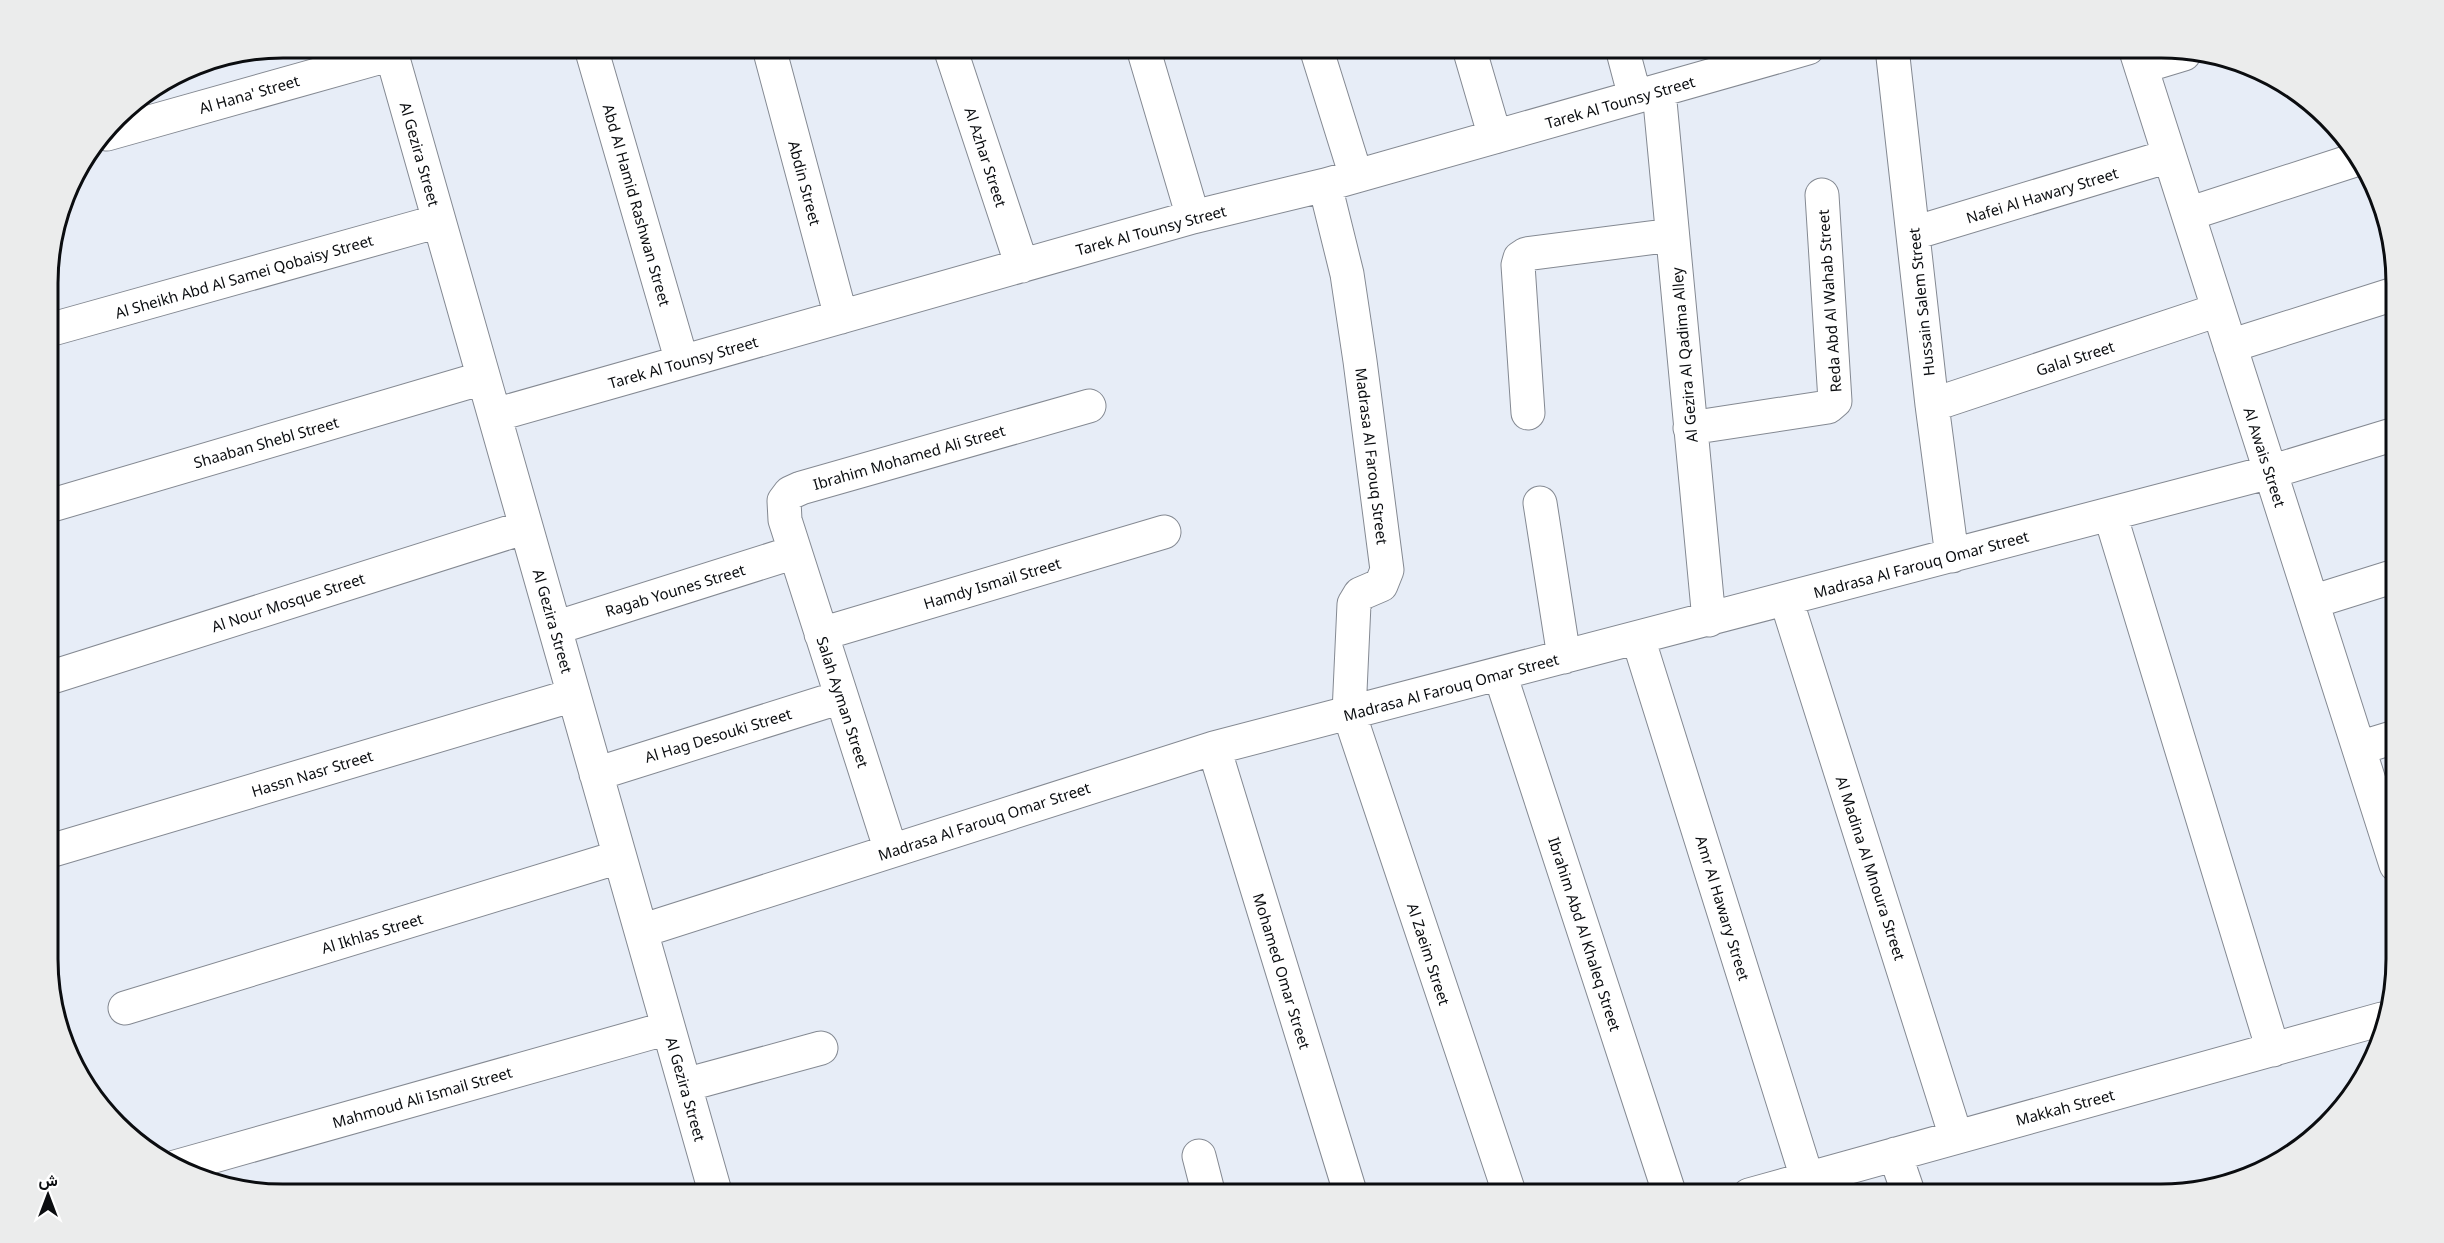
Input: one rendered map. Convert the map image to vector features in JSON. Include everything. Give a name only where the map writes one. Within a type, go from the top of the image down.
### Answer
[{"type":"street","name":"Al Hana' Street","points":[[118,131],[367,58]]},
{"type":"street","name":"Al Gezira Street","points":[[393,58],[713,1184]]},
{"type":"street","name":"Abd Al Hamid Rashwan Street","points":[[594,58],[682,362]]},
{"type":"street","name":"Abdin Street","points":[[772,58],[841,317]]},
{"type":"street","name":"Al Azhar Street","points":[[953,58],[1022,266]]},
{"type":"street","points":[[1146,58],[1193,217]]},
{"type":"street","name":"Madrasa Al Farouq Street","points":[[1318,58],[1341,181],[1347,274],[1387,570],[1380,585],[1360,594],[1354,604],[1349,713]]},
{"type":"street","points":[[1472,58],[1495,137]]},
{"type":"street","name":"Al Gezira Al Qadima Alley","points":[[1627,58],[1647,94],[1672,235],[1709,620]]},
{"type":"street","name":"Tarek Al Tounsy Street","points":[[495,415],[1193,217],[1341,181],[1766,58]]},
{"type":"street","name":"Hussain Salem Street","points":[[1893,58],[1932,405],[1952,556]]},
{"type":"street","name":"Al Awais Street","points":[[2138,58],[2385,830]]},
{"type":"street","name":"Nafei Al Hawary Street","points":[[1914,233],[2169,156]]},
{"type":"street","points":[[2188,214],[2350,162]]},
{"type":"street","name":"Reda Abd Al Wahab Street","points":[[1690,428],[1828,407],[1835,401],[1822,195]]},
{"type":"street","name":"Al Sheikh Abd Al Samei Qobaisy Street","points":[[58,327],[439,221]]},
{"type":"street","points":[[1528,413],[1518,265],[1520,258],[1526,254],[1672,235]]},
{"type":"street","points":[[2230,346],[2385,297]]},
{"type":"street","name":"Galal Street","points":[[1932,405],[2218,310]]},
{"type":"street","name":"Shaaban Shebl Street","points":[[58,503],[483,378]]},
{"type":"street","name":"Ibrahim Mohamed Ali Street","points":[[795,552],[783,510],[784,501],[790,493],[1089,406]]},
{"type":"street","name":"Madrasa Al Farouq Omar Street","points":[[641,931],[1214,748],[2270,472],[2385,437]]},
{"type":"street","points":[[1540,503],[1564,657]]},
{"type":"street","points":[[2110,514],[2273,1050]]},
{"type":"street","name":"Al Nour Mosque Street","points":[[58,675],[526,527]]},
{"type":"street","name":"Hamdy Ismail Street","points":[[820,634],[1164,532]]},
{"type":"street","name":"Ragab Younes Street","points":[[555,628],[795,552]]},
{"type":"street","name":"Salah Ayman Street","points":[[795,552],[891,851]]},
{"type":"street","points":[[2312,602],[2385,579]]},
{"type":"street","name":"Al Madina Al Mnoura Street","points":[[1786,599],[1956,1137]]},
{"type":"street","name":"Amr Al Hawary Street","points":[[1638,638],[1807,1178]]},
{"type":"street","name":"Ibrahim Abd Al Khaleq Street","points":[[1500,674],[1666,1184]]},
{"type":"street","name":"Hassn Nasr Street","points":[[58,849],[574,695]]},
{"type":"street","name":"Al Hag Desouki Street","points":[[596,774],[841,697]]},
{"type":"street","name":"Al Zaeim Street","points":[[1349,713],[1506,1184]]},
{"type":"street","points":[[2359,747],[2385,740]]},
{"type":"street","name":"Mohamed Omar Street","points":[[1214,748],[1348,1184]]},
{"type":"street","name":"Al Ikhlas Street","points":[[125,1008],[620,856]]},
{"type":"street","name":"Makkah Street","points":[[1787,1184],[2377,1020]]},
{"type":"street","name":"Mahmoud Ali Ismail Street","points":[[196,1166],[668,1028]]},
{"type":"street","points":[[685,1085],[821,1048]]},
{"type":"street","points":[[1895,1154],[1905,1184]]},
{"type":"street","points":[[1199,1156],[1206,1184]]}]
